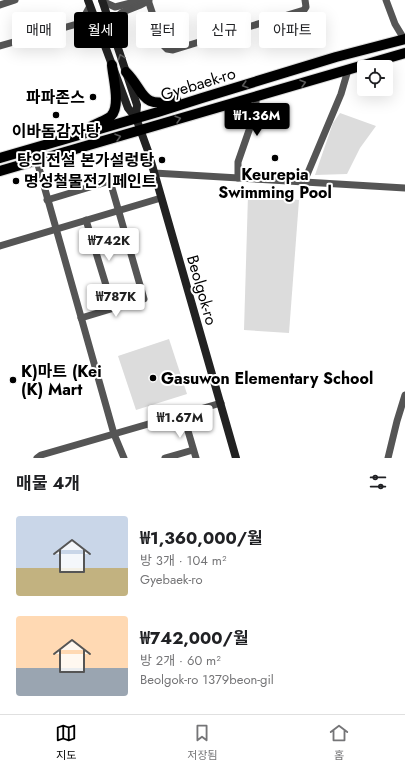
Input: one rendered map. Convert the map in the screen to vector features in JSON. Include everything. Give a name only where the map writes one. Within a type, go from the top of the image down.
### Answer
[{"type":"main road","name":"Gyebaek-ro","points":[[0,158],[336,58],[405,39]]},
{"type":"main road","name":"Gyebaek-ro","points":[[0,171],[405,53]]},
{"type":"main road","points":[[82,134],[96,123],[112,115],[116,108],[112,64]]},
{"type":"main road","points":[[126,72],[134,79],[138,89],[149,101],[162,103],[181,98],[202,98]]},
{"type":"street","points":[[0,5],[12,0]]},
{"type":"street","points":[[102,0],[115,7],[138,1],[149,0]]},
{"type":"street","points":[[102,0],[106,12]]},
{"type":"street","points":[[149,0],[163,45],[167,50],[173,50],[304,10],[306,7],[305,0]]},
{"type":"street","points":[[123,12],[149,0]]},
{"type":"street","points":[[386,0],[395,24],[405,39]]},
{"type":"street","points":[[0,46],[74,25]]},
{"type":"street","points":[[106,48],[128,108],[136,118]]},
{"type":"street","points":[[118,48],[136,99],[136,118]]},
{"type":"street","points":[[304,182],[341,94],[348,70]]},
{"type":"street","points":[[238,178],[238,162],[254,116],[256,96]]},
{"type":"street","name":"Beolgok-ro","points":[[136,118],[154,173],[236,458]]},
{"type":"street","points":[[37,161],[114,434],[124,458]]},
{"type":"street","points":[[154,173],[405,188]]},
{"type":"street","points":[[47,200],[110,181],[119,211],[144,299],[81,318]]},
{"type":"street","points":[[0,246],[161,198]]},
{"type":"street","points":[[86,220],[113,308]]},
{"type":"street","points":[[388,458],[405,395]]},
{"type":"street","points":[[37,458],[41,455],[221,403]]},
{"type":"street","points":[[183,414],[196,458]]},
{"type":"street","points":[[165,458],[193,450]]},
{"type":"shaded area","points":[[340,113],[376,126],[360,148],[347,174],[315,175],[333,123]]},
{"type":"shaded area","points":[[248,195],[299,200],[289,333],[244,330]]},
{"type":"shaded area","points":[[169,339],[187,394],[136,410],[118,356]]},
{"type":"place","name":"파파존스","points":[[93,97]]},
{"type":"place","name":"이바돔감자탕","points":[[56,115]]},
{"type":"place","name":"Keurepia Swimming Pool","points":[[275,158]]},
{"type":"place","name":"탕의전설 본가설렁탕","points":[[162,160]]},
{"type":"place","name":"명성철물전기페인트","points":[[16,181]]},
{"type":"place","name":"Gasuwon Elementary School","points":[[153,378]]},
{"type":"place","name":"K)마트 (Kei (K) Mart","points":[[13,380]]}]
